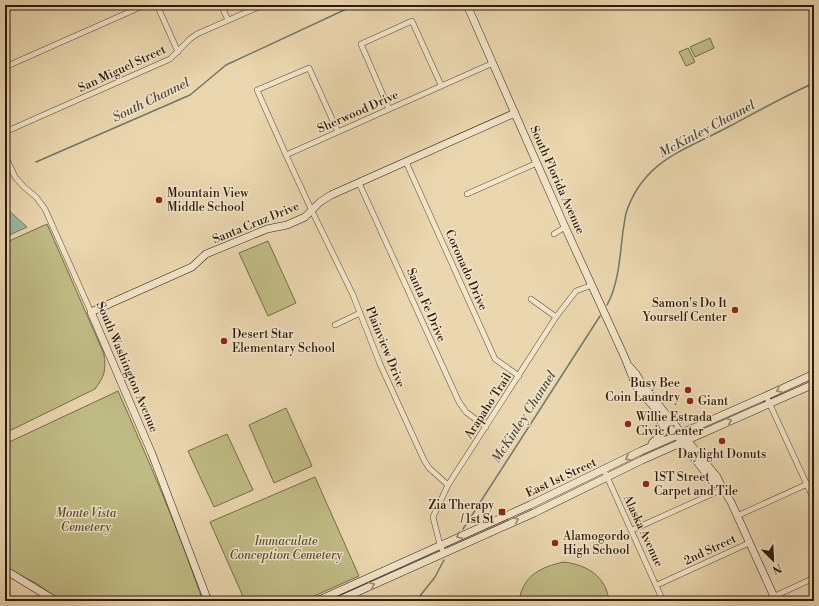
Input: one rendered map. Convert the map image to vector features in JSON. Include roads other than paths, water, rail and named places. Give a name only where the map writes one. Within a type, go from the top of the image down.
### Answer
[{"type":"main road","name":"South Florida Avenue","points":[[467,5],[565,227],[592,284],[631,376],[642,394],[679,434]]},
{"type":"main road","name":"Santa Cruz Drive","points":[[90,312],[192,267],[206,254],[267,229],[287,225],[305,217],[320,202],[331,195],[515,113]]},
{"type":"main road","name":"South Washington Avenue","points":[[90,312],[152,454],[208,601]]},
{"type":"main road","name":"South Florida Avenue","points":[[627,364],[636,374],[644,388],[679,434]]},
{"type":"main road","name":"East 1st Street","points":[[336,601],[346,599],[534,513],[768,400],[814,374]]},
{"type":"main road","name":"East 1st Street","points":[[318,601],[530,505],[679,434],[814,384]]},
{"type":"main road","points":[[641,451],[663,433],[664,428],[657,414],[646,402],[642,394]]},
{"type":"main road","points":[[679,434],[717,477],[732,502],[775,599]]},
{"type":"main road","points":[[5,570],[56,601]]},
{"type":"main road","points":[[342,590],[346,599]]},
{"type":"street","points":[[5,68],[146,5]]},
{"type":"street","points":[[157,5],[178,52]]},
{"type":"street","points":[[221,5],[228,20]]},
{"type":"street","name":"San Miguel Street","points":[[5,132],[170,59],[197,34],[263,5]]},
{"type":"street","points":[[389,109],[361,44],[412,21],[441,85]]},
{"type":"street","name":"Sherwood Drive","points":[[286,155],[493,62]]},
{"type":"street","points":[[312,211],[257,90],[309,68],[338,132]]},
{"type":"street","name":"South Washington Avenue","points":[[5,154],[15,177],[36,197],[45,209],[90,312]]},
{"type":"street","name":"Coronado Drive","points":[[406,162],[495,359],[519,376]]},
{"type":"street","points":[[467,194],[537,163]]},
{"type":"street","name":"Santa Fe Drive","points":[[359,183],[459,402],[466,412],[486,427]]},
{"type":"street","name":"Plainview Drive","points":[[312,211],[353,295],[380,364],[424,460],[429,468],[448,485]]},
{"type":"street","points":[[554,234],[565,227]]},
{"type":"street","name":"Arapaho Trail","points":[[444,553],[440,545],[433,516],[448,485],[556,317],[576,291],[592,284]]},
{"type":"street","points":[[531,299],[556,317]]},
{"type":"street","points":[[335,325],[360,313]]},
{"type":"street","points":[[768,400],[814,500]]},
{"type":"street","name":"Alaska Avenue","points":[[604,470],[664,601]]},
{"type":"street","name":"2nd Street","points":[[737,516],[814,481]]},
{"type":"street","points":[[632,530],[723,489]]},
{"type":"street","name":"2nd Street","points":[[657,585],[749,543]]},
{"type":"street","points":[[393,567],[396,575]]},
{"type":"street","points":[[764,601],[775,599],[814,578]]},
{"type":"water","points":[[5,207],[27,227],[5,237]]},
{"type":"waterway","name":"South Channel","points":[[36,162],[190,95],[226,65],[355,5]]},
{"type":"waterway","name":"McKinley Channel","points":[[607,305],[617,278],[626,213],[634,195],[644,180],[655,168],[668,158],[782,98],[814,83]]},
{"type":"waterway","name":"McKinley Channel","points":[[463,529],[600,316]]},
{"type":"waterway","name":"McKinley Channel","points":[[416,601],[435,577],[444,560]]},
{"type":"place","name":"Mountain View Middle School","points":[[159,200]]},
{"type":"place","name":"Samon's Do It Yourself Center","points":[[735,310]]},
{"type":"place","name":"Desert Star Elementary School","points":[[224,341]]},
{"type":"place","name":"Busy Bee Coin Laundry","points":[[688,390]]},
{"type":"place","name":"Giant","points":[[690,401]]},
{"type":"place","name":"Willie Estrada Civic Center","points":[[628,424]]},
{"type":"place","name":"Daylight Donuts","points":[[722,441]]},
{"type":"place","name":"1ST Street Carpet and Tile","points":[[646,484]]},
{"type":"place","name":"Zia Therapy / 1st St","points":[[502,512]]},
{"type":"place","name":"Alamogordo High School","points":[[555,543]]},
{"type":"park label","name":"Monte Vista Cemetery","points":[[86,520]]},
{"type":"park label","name":"Immaculate Conception Cemetery","points":[[286,548]]}]
